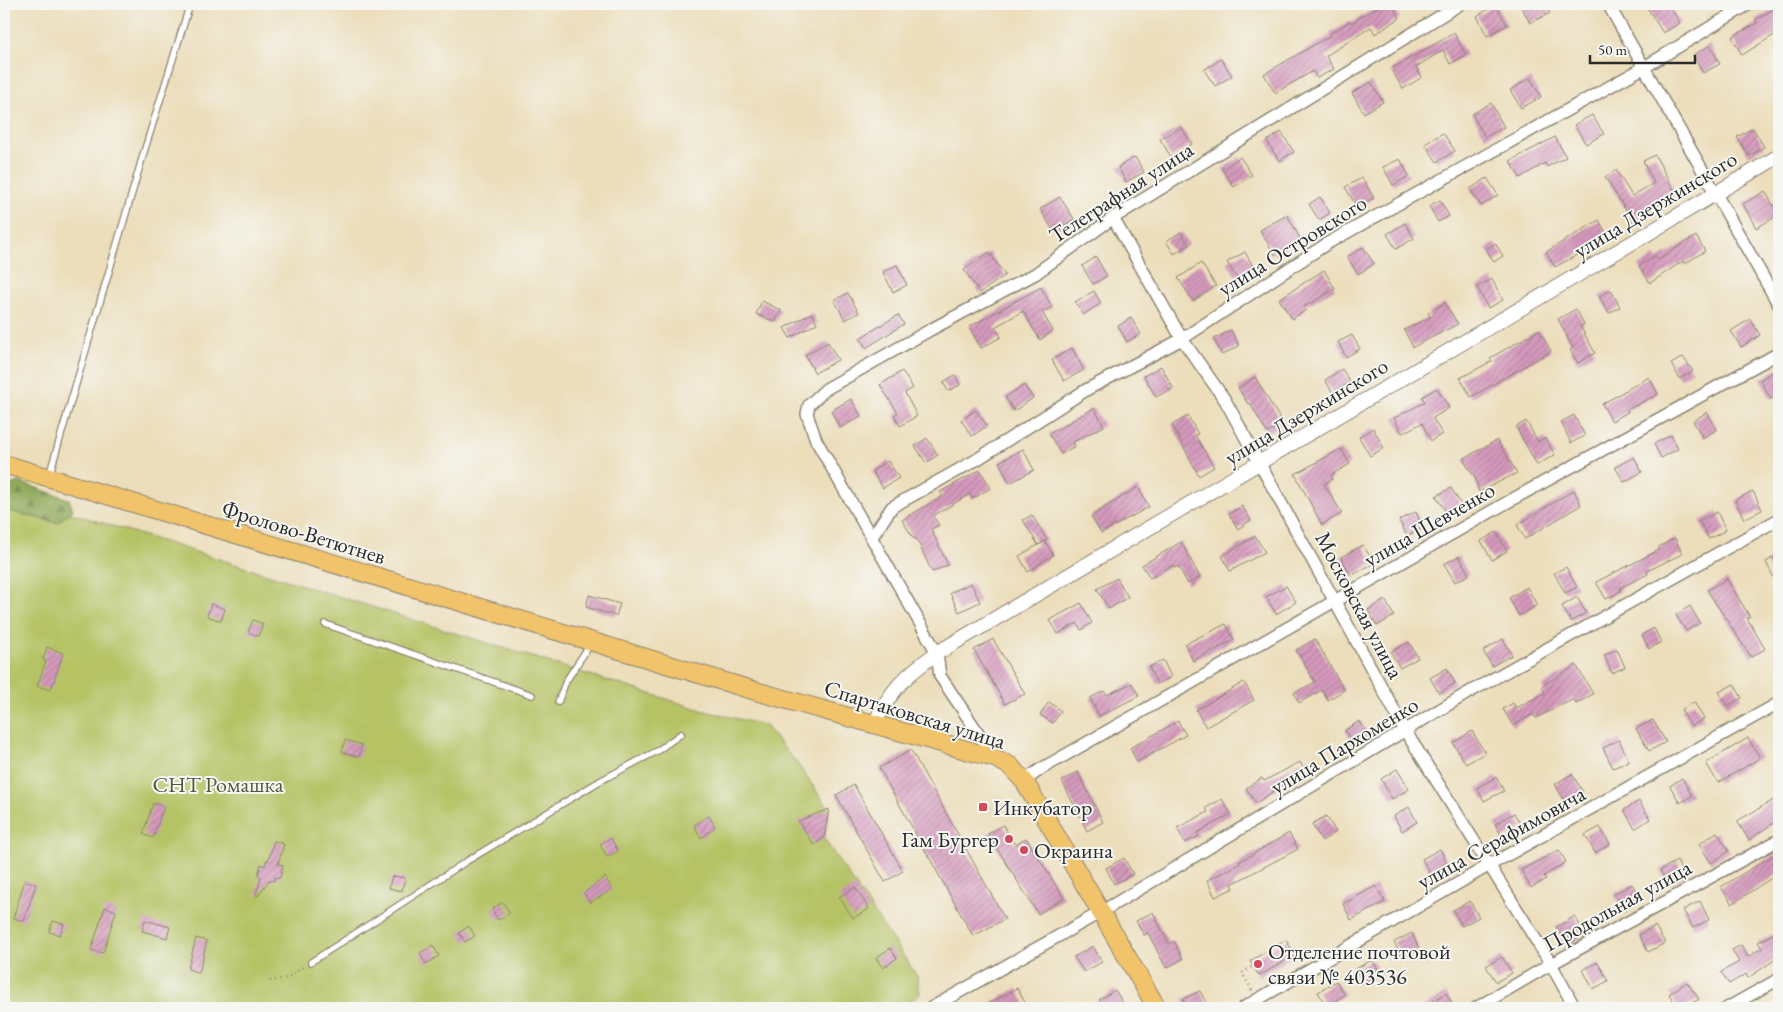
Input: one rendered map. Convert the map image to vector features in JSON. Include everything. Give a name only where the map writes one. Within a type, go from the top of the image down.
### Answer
[{"type":"main road","name":"Фролово-Ветютнев","points":[[4,464],[592,642]]},
{"type":"main road","name":"Спартаковская улица","points":[[592,642],[752,690],[876,723],[995,758],[1010,766],[1024,781],[1157,1008]]},
{"type":"street","name":"Телеграфная улица","points":[[872,537],[816,440],[807,414],[809,405],[826,389],[930,330],[1035,274],[1113,218],[1460,4]]},
{"type":"street","points":[[1608,4],[1779,305]]},
{"type":"street","name":"улица Островского","points":[[872,537],[892,507],[976,460],[1086,390],[1182,339],[1328,242],[1643,68],[1749,4]]},
{"type":"street","name":"улица Дзержинского","points":[[876,723],[893,689],[912,670],[937,653],[1779,156]]},
{"type":"street","name":"Московская улица","points":[[1113,218],[1182,339],[1225,400],[1406,732],[1551,964],[1575,1008]]},
{"type":"street","name":"улица Шевченко","points":[[1024,781],[1050,764],[1513,499],[1779,353]]},
{"type":"street","name":"улица Пархоменко","points":[[931,1008],[1102,912],[1406,732],[1466,694],[1779,519]]},
{"type":"street","points":[[872,537],[937,653],[940,676],[995,758]]},
{"type":"street","name":"улица Серафимовича","points":[[1243,1008],[1488,866],[1779,704]]},
{"type":"street","name":"Продольная улица","points":[[1476,1008],[1551,964],[1779,840]]},
{"type":"street","points":[[1727,1008],[1779,979]]},
{"type":"lane","points":[[48,478],[144,152],[190,4]]},
{"type":"lane","points":[[325,624],[532,695]]},
{"type":"lane","points":[[558,702],[566,681],[592,642]]},
{"type":"lane","points":[[311,962],[467,861],[600,781],[657,751],[681,734]]},
{"type":"path","points":[[270,981],[286,978],[311,962]]},
{"type":"path","points":[[1253,966],[1242,973],[1258,1000]]},
{"type":"green space","points":[[19,482],[69,499],[73,510],[57,523],[4,510],[4,487]]},
{"type":"green space","name":"СНТ Ромашка","points":[[4,492],[705,711],[764,725],[796,762],[829,809],[824,839],[917,976],[920,994],[899,1008],[4,1008]]},
{"type":"building","points":[[1382,4],[1391,4],[1400,18],[1375,34],[1371,27],[1326,56],[1334,69],[1317,78],[1313,71],[1275,93],[1264,74],[1331,35],[1330,33],[1350,21],[1351,23]]},
{"type":"building","points":[[1520,4],[1545,4],[1550,13],[1530,23]]},
{"type":"building","points":[[1645,4],[1668,4],[1680,23],[1663,33]]},
{"type":"building","points":[[1496,5],[1507,25],[1487,36],[1477,16]]},
{"type":"building","points":[[1779,6],[1779,32],[1742,55],[1732,37],[1757,23],[1755,20]]},
{"type":"building","points":[[1454,33],[1466,55],[1450,64],[1443,50],[1416,67],[1422,77],[1403,89],[1391,69]]},
{"type":"building","points":[[1710,45],[1720,64],[1703,73],[1693,55]]},
{"type":"building","points":[[1221,59],[1232,76],[1215,86],[1204,70]]},
{"type":"building","points":[[1530,78],[1541,97],[1521,108],[1510,90]]},
{"type":"building","points":[[1371,82],[1383,102],[1364,113],[1352,93]]},
{"type":"building","points":[[1491,103],[1504,127],[1485,137],[1472,114]]},
{"type":"building","points":[[1592,115],[1604,134],[1586,144],[1574,125]]},
{"type":"building","points":[[1181,127],[1192,144],[1171,157],[1160,139]]},
{"type":"building","points":[[1753,128],[1764,147],[1749,156],[1737,137]]},
{"type":"building","points":[[1281,132],[1294,152],[1279,161],[1267,141]]},
{"type":"building","points":[[1443,133],[1455,151],[1437,162],[1425,144]]},
{"type":"building","points":[[1555,137],[1566,157],[1547,167],[1545,163],[1520,178],[1510,161]]},
{"type":"building","points":[[1655,155],[1676,194],[1656,205],[1658,208],[1634,223],[1605,177],[1616,170],[1632,196],[1654,183],[1643,161]]},
{"type":"building","points":[[1135,157],[1144,172],[1126,182],[1118,167]]},
{"type":"building","points":[[1240,157],[1252,175],[1234,187],[1222,169]]},
{"type":"building","points":[[1400,159],[1409,176],[1393,185],[1383,167]]},
{"type":"building","points":[[1362,178],[1374,198],[1357,207],[1345,187]]},
{"type":"building","points":[[1487,178],[1498,195],[1481,206],[1470,189]]},
{"type":"building","points":[[1765,191],[1779,215],[1756,228],[1743,204]]},
{"type":"building","points":[[1060,197],[1074,219],[1054,232],[1040,209]]},
{"type":"building","points":[[1320,197],[1330,213],[1319,220],[1309,204]]},
{"type":"building","points":[[1440,200],[1449,216],[1438,222],[1429,206]]},
{"type":"building","points":[[1287,215],[1301,240],[1275,255],[1260,230]]},
{"type":"building","points":[[1599,220],[1609,238],[1555,267],[1546,252]]},
{"type":"building","points":[[1405,223],[1414,238],[1396,249],[1387,234]]},
{"type":"building","points":[[1181,232],[1189,245],[1174,254],[1166,241]]},
{"type":"building","points":[[1696,236],[1705,251],[1684,264],[1683,261],[1650,283],[1639,266],[1655,256],[1658,259]]},
{"type":"building","points":[[1495,243],[1503,256],[1494,262],[1486,249]]},
{"type":"building","points":[[1363,247],[1374,264],[1358,274],[1347,257]]},
{"type":"building","points":[[989,252],[1005,275],[980,293],[964,270]]},
{"type":"building","points":[[1245,252],[1255,270],[1238,280],[1227,262]]},
{"type":"building","points":[[1096,257],[1107,276],[1093,284],[1082,266]]},
{"type":"building","points":[[1201,263],[1216,286],[1193,301],[1178,278]]},
{"type":"building","points":[[897,265],[907,285],[893,292],[883,272]]},
{"type":"building","points":[[1324,270],[1335,289],[1304,307],[1306,310],[1292,319],[1279,299]]},
{"type":"building","points":[[1492,279],[1503,300],[1488,308],[1477,287]]},
{"type":"building","points":[[1041,287],[1052,307],[1042,312],[1053,331],[1040,340],[1023,311],[995,327],[1001,337],[981,348],[969,327]]},
{"type":"building","points":[[1611,290],[1620,307],[1609,313],[1599,296]]},
{"type":"building","points":[[1094,291],[1101,303],[1083,315],[1075,302]]},
{"type":"building","points":[[848,293],[859,313],[845,320],[834,300]]},
{"type":"building","points":[[762,301],[781,310],[775,322],[756,314]]},
{"type":"building","points":[[1445,303],[1458,324],[1413,347],[1404,330],[1430,317],[1428,313]]},
{"type":"building","points":[[1576,309],[1584,324],[1580,326],[1595,353],[1578,363],[1570,350],[1573,348],[1558,319]]},
{"type":"building","points":[[812,313],[817,323],[790,338],[784,328]]},
{"type":"building","points":[[898,315],[904,324],[866,348],[860,338]]},
{"type":"building","points":[[1131,318],[1141,334],[1127,342],[1118,326]]},
{"type":"building","points":[[1750,319],[1760,335],[1741,347],[1731,331]]},
{"type":"building","points":[[1231,330],[1239,346],[1222,355],[1214,339]]},
{"type":"building","points":[[1539,330],[1551,351],[1471,397],[1460,378],[1492,361],[1490,358]]},
{"type":"building","points":[[1352,335],[1360,349],[1346,357],[1338,342]]},
{"type":"building","points":[[828,342],[838,360],[815,373],[805,355]]},
{"type":"building","points":[[1072,348],[1084,370],[1064,381],[1052,360]]},
{"type":"building","points":[[1683,357],[1693,371],[1680,379],[1671,364]]},
{"type":"building","points":[[1161,366],[1173,388],[1156,397],[1144,376]]},
{"type":"building","points":[[1779,368],[1779,395],[1771,399],[1760,380]]},
{"type":"building","points":[[1342,369],[1350,382],[1333,393],[1325,380]]},
{"type":"building","points":[[902,371],[913,388],[905,393],[917,416],[900,426],[894,415],[898,413],[880,385]]},
{"type":"building","points":[[955,375],[960,385],[948,391],[943,382]]},
{"type":"building","points":[[1255,377],[1283,424],[1267,433],[1250,403],[1248,404],[1238,388]]},
{"type":"building","points":[[1649,377],[1658,394],[1627,410],[1628,412],[1612,421],[1602,404]]},
{"type":"building","points":[[1024,385],[1033,398],[1014,411],[1005,397]]},
{"type":"building","points":[[1437,388],[1449,408],[1433,418],[1442,434],[1431,441],[1422,423],[1402,433],[1394,418],[1425,402],[1422,397]]},
{"type":"building","points":[[851,399],[861,416],[840,428],[831,411]]},
{"type":"building","points":[[1094,408],[1104,426],[1073,442],[1075,446],[1061,454],[1049,434]]},
{"type":"building","points":[[976,410],[987,426],[972,436],[961,420]]},
{"type":"building","points":[[1707,412],[1717,429],[1703,438],[1693,421]]},
{"type":"building","points":[[1574,415],[1585,436],[1571,443],[1561,422]]},
{"type":"building","points":[[1188,416],[1198,434],[1195,435],[1214,467],[1199,476],[1172,425]]},
{"type":"building","points":[[1526,421],[1538,442],[1545,438],[1555,455],[1537,465],[1516,427]]},
{"type":"building","points":[[1373,428],[1384,448],[1370,456],[1359,437]]},
{"type":"building","points":[[1671,435],[1678,449],[1661,458],[1654,444]]},
{"type":"building","points":[[927,438],[938,455],[926,463],[915,446]]},
{"type":"building","points":[[1497,440],[1517,473],[1479,492],[1475,478],[1463,459]]},
{"type":"building","points":[[1023,449],[1034,470],[1010,483],[999,462]]},
{"type":"building","points":[[1341,449],[1350,464],[1331,475],[1333,479],[1324,484],[1342,513],[1322,525],[1295,474]]},
{"type":"building","points":[[1634,457],[1642,472],[1624,482],[1615,467]]},
{"type":"building","points":[[888,461],[899,478],[883,488],[872,471]]},
{"type":"building","points":[[980,470],[991,488],[972,499],[970,494],[933,516],[939,525],[931,529],[948,565],[932,572],[916,538],[914,539],[902,520],[943,496],[940,492]]},
{"type":"building","points":[[1138,487],[1149,507],[1101,533],[1091,516]]},
{"type":"building","points":[[1451,488],[1462,506],[1448,515],[1436,496]]},
{"type":"building","points":[[1574,490],[1581,505],[1525,539],[1517,525]]},
{"type":"building","points":[[1753,491],[1762,510],[1744,519],[1735,500]]},
{"type":"building","points":[[1242,506],[1251,520],[1238,529],[1229,514]]},
{"type":"building","points":[[1416,512],[1423,528],[1407,536],[1399,520]]},
{"type":"building","points":[[1717,512],[1726,530],[1709,539],[1699,521]]},
{"type":"building","points":[[1032,515],[1047,540],[1038,545],[1023,520]]},
{"type":"building","points":[[1496,532],[1507,551],[1492,560],[1481,541]]},
{"type":"building","points":[[1255,536],[1265,552],[1230,571],[1222,556]]},
{"type":"building","points":[[1675,538],[1682,554],[1647,571],[1648,574],[1620,588],[1621,591],[1606,599],[1596,582],[1659,550],[1659,547]]},
{"type":"building","points":[[1045,541],[1053,555],[1028,572],[1019,556]]},
{"type":"building","points":[[1181,542],[1200,577],[1188,584],[1178,566],[1175,568],[1173,565],[1150,578],[1142,565]]},
{"type":"building","points":[[1363,545],[1374,563],[1351,576],[1341,557]]},
{"type":"building","points":[[1779,554],[1779,588],[1766,562]]},
{"type":"building","points":[[1459,556],[1469,575],[1455,582],[1444,564]]},
{"type":"building","points":[[1566,567],[1577,587],[1565,593],[1554,573]]},
{"type":"building","points":[[1117,578],[1128,597],[1109,609],[1097,589]]},
{"type":"building","points":[[1727,579],[1750,617],[1747,618],[1765,649],[1751,657],[1707,590]]},
{"type":"building","points":[[971,583],[980,602],[959,612],[950,593]]},
{"type":"building","points":[[1286,586],[1296,602],[1276,614],[1266,597]]},
{"type":"building","points":[[1527,587],[1537,605],[1519,616],[1509,598]]},
{"type":"building","points":[[589,595],[620,604],[616,616],[586,607]]},
{"type":"building","points":[[1577,597],[1586,613],[1571,621],[1562,606]]},
{"type":"building","points":[[1385,600],[1394,616],[1377,626],[1368,610]]},
{"type":"building","points":[[1081,603],[1092,623],[1081,630],[1077,623],[1058,634],[1050,620]]},
{"type":"building","points":[[211,604],[225,609],[221,621],[207,616]]},
{"type":"building","points":[[1690,606],[1700,623],[1686,631],[1676,615]]},
{"type":"building","points":[[253,620],[263,624],[258,636],[248,632]]},
{"type":"building","points":[[1226,624],[1234,640],[1193,661],[1185,644]]},
{"type":"building","points":[[1654,628],[1661,642],[1649,649],[1642,635]]},
{"type":"building","points":[[993,639],[1025,694],[1005,704],[974,650]]},
{"type":"building","points":[[1315,639],[1344,690],[1328,700],[1322,690],[1299,703],[1294,693],[1315,682],[1296,650]]},
{"type":"building","points":[[1503,639],[1512,655],[1492,666],[1483,651]]},
{"type":"building","points":[[1409,642],[1418,658],[1400,668],[1391,652]]},
{"type":"building","points":[[47,647],[63,653],[51,690],[37,686],[46,661],[43,660]]},
{"type":"building","points":[[1617,649],[1625,667],[1612,673],[1604,655]]},
{"type":"building","points":[[1163,660],[1171,677],[1157,684],[1149,667]]},
{"type":"building","points":[[1576,665],[1593,694],[1576,704],[1574,699],[1536,718],[1533,714],[1513,726],[1503,709],[1513,703],[1516,708],[1545,693],[1542,686]]},
{"type":"building","points":[[1447,668],[1455,683],[1439,693],[1430,678]]},
{"type":"building","points":[[1244,682],[1254,700],[1206,727],[1196,710]]},
{"type":"building","points":[[1132,683],[1139,696],[1099,716],[1090,698],[1104,691],[1107,695]]},
{"type":"building","points":[[1734,684],[1742,698],[1727,706],[1719,692]]},
{"type":"building","points":[[1049,702],[1061,711],[1053,723],[1040,715]]},
{"type":"building","points":[[1694,702],[1704,719],[1691,726],[1681,710]]},
{"type":"building","points":[[1653,720],[1666,742],[1649,751],[1636,729]]},
{"type":"building","points":[[1178,721],[1186,735],[1137,762],[1130,748]]},
{"type":"building","points":[[1360,721],[1368,735],[1353,744],[1345,730]]},
{"type":"building","points":[[1472,731],[1485,753],[1466,764],[1453,743]]},
{"type":"building","points":[[1748,738],[1760,758],[1718,783],[1706,763]]},
{"type":"building","points":[[345,740],[362,745],[359,757],[342,752]]},
{"type":"building","points":[[1619,740],[1629,761],[1613,768],[1603,748]]},
{"type":"building","points":[[911,750],[1005,919],[973,936],[879,768]]},
{"type":"building","points":[[1300,762],[1307,774],[1285,786],[1284,784],[1256,803],[1246,788],[1262,778],[1264,781]]},
{"type":"building","points":[[1397,769],[1409,789],[1392,799],[1381,779]]},
{"type":"building","points":[[1078,772],[1103,822],[1087,831],[1062,781]]},
{"type":"building","points":[[1572,774],[1583,792],[1565,802],[1555,784]]},
{"type":"building","points":[[1496,777],[1504,791],[1484,801],[1477,788]]},
{"type":"building","points":[[1682,778],[1692,796],[1680,803],[1670,786]]},
{"type":"building","points":[[854,785],[903,871],[885,882],[836,795]]},
{"type":"building","points":[[1779,797],[1779,819],[1749,840],[1737,821]]},
{"type":"building","points":[[1222,799],[1231,814],[1197,833],[1199,836],[1185,843],[1177,828],[1208,812],[1206,808]]},
{"type":"building","points":[[1639,801],[1650,819],[1635,829],[1624,810]]},
{"type":"building","points":[[153,803],[164,806],[153,838],[143,834]]},
{"type":"building","points":[[1409,807],[1417,822],[1402,831],[1394,816]]},
{"type":"building","points":[[829,809],[824,838],[814,845],[798,821]]},
{"type":"building","points":[[1514,813],[1522,827],[1503,838],[1495,824]]},
{"type":"building","points":[[709,816],[715,827],[701,838],[694,825]]},
{"type":"building","points":[[1326,816],[1336,832],[1322,841],[1312,824]]},
{"type":"building","points":[[1003,825],[1015,845],[1026,838],[1064,898],[1038,914],[988,834]]},
{"type":"building","points":[[1600,827],[1610,844],[1595,853],[1585,835]]},
{"type":"building","points":[[1717,832],[1729,851],[1711,863],[1699,844]]},
{"type":"building","points":[[1289,833],[1298,849],[1232,884],[1234,888],[1215,897],[1207,880],[1240,864],[1239,862]]},
{"type":"building","points":[[611,838],[618,851],[607,857],[600,844]]},
{"type":"building","points":[[274,841],[284,844],[278,864],[283,865],[280,878],[275,877],[274,881],[269,880],[258,896],[256,895],[261,877],[258,875],[261,864],[265,866],[266,860],[268,861]]},
{"type":"building","points":[[1440,849],[1450,868],[1433,878],[1422,859]]},
{"type":"building","points":[[1559,850],[1566,862],[1544,876],[1546,879],[1531,888],[1521,870]]},
{"type":"building","points":[[1775,854],[1779,861],[1779,873],[1732,904],[1721,887]]},
{"type":"building","points":[[1124,858],[1133,874],[1114,884],[1106,868]]},
{"type":"building","points":[[1677,861],[1684,876],[1668,885],[1660,870]]},
{"type":"building","points":[[392,876],[405,878],[402,891],[389,888]]},
{"type":"building","points":[[605,877],[612,889],[590,903],[584,893]]},
{"type":"building","points":[[25,880],[36,884],[24,921],[13,918]]},
{"type":"building","points":[[1632,884],[1641,900],[1624,911],[1614,894]]},
{"type":"building","points":[[1376,886],[1385,902],[1351,920],[1343,904]]},
{"type":"building","points":[[855,887],[869,909],[853,918],[839,897]]},
{"type":"building","points":[[1470,901],[1479,917],[1462,926],[1453,910]]},
{"type":"building","points":[[1700,901],[1709,920],[1693,928],[1683,910]]},
{"type":"building","points":[[503,902],[510,913],[498,920],[492,909]]},
{"type":"building","points":[[105,907],[116,911],[103,953],[91,950]]},
{"type":"building","points":[[1153,912],[1169,944],[1174,941],[1183,959],[1166,968],[1148,933],[1144,935],[1136,921]]},
{"type":"building","points":[[1575,916],[1585,935],[1567,945],[1556,927]]},
{"type":"building","points":[[145,920],[170,927],[167,938],[142,931]]},
{"type":"building","points":[[53,921],[64,924],[60,935],[49,932]]},
{"type":"building","points":[[469,926],[475,936],[465,942],[459,933]]},
{"type":"building","points":[[1655,926],[1665,943],[1648,952],[1639,935]]},
{"type":"building","points":[[1412,933],[1419,949],[1402,958],[1394,942]]},
{"type":"building","points":[[1773,934],[1779,945],[1779,957],[1748,978],[1746,974],[1729,984],[1721,972],[1739,962],[1732,950],[1741,945],[1748,957],[1762,948],[1758,942]]},
{"type":"building","points":[[196,938],[207,941],[199,973],[188,969]]},
{"type":"building","points":[[1286,940],[1295,955],[1259,976],[1250,961]]},
{"type":"building","points":[[433,945],[439,956],[426,964],[420,953]]},
{"type":"building","points":[[1093,946],[1102,962],[1084,972],[1074,957]]},
{"type":"building","points":[[890,948],[897,958],[883,968],[876,958]]},
{"type":"building","points":[[1502,957],[1512,973],[1496,982],[1486,966]]},
{"type":"building","points":[[1372,960],[1381,974],[1363,984],[1355,969]]},
{"type":"building","points":[[1598,962],[1608,981],[1593,989],[1583,970]]},
{"type":"building","points":[[1336,981],[1345,995],[1326,1006],[1318,992]]},
{"type":"building","points":[[1687,982],[1699,999],[1684,1008],[1678,1008],[1669,994]]},
{"type":"building","points":[[1017,988],[1028,1008],[981,1008]]},
{"type":"building","points":[[1115,990],[1126,1008],[1104,1008],[1099,1000]]},
{"type":"building","points":[[1200,991],[1209,1008],[1187,1008],[1183,999]]},
{"type":"building","points":[[1446,993],[1455,1008],[1422,1008]]},
{"type":"place","name":"Инкубатор","points":[[983,807]]},
{"type":"place","name":"Гам Бургер","points":[[1009,839]]},
{"type":"place","name":"Окраина","points":[[1024,850]]},
{"type":"place","name":"Отделение почтовой связи № 403536","points":[[1258,964]]}]
